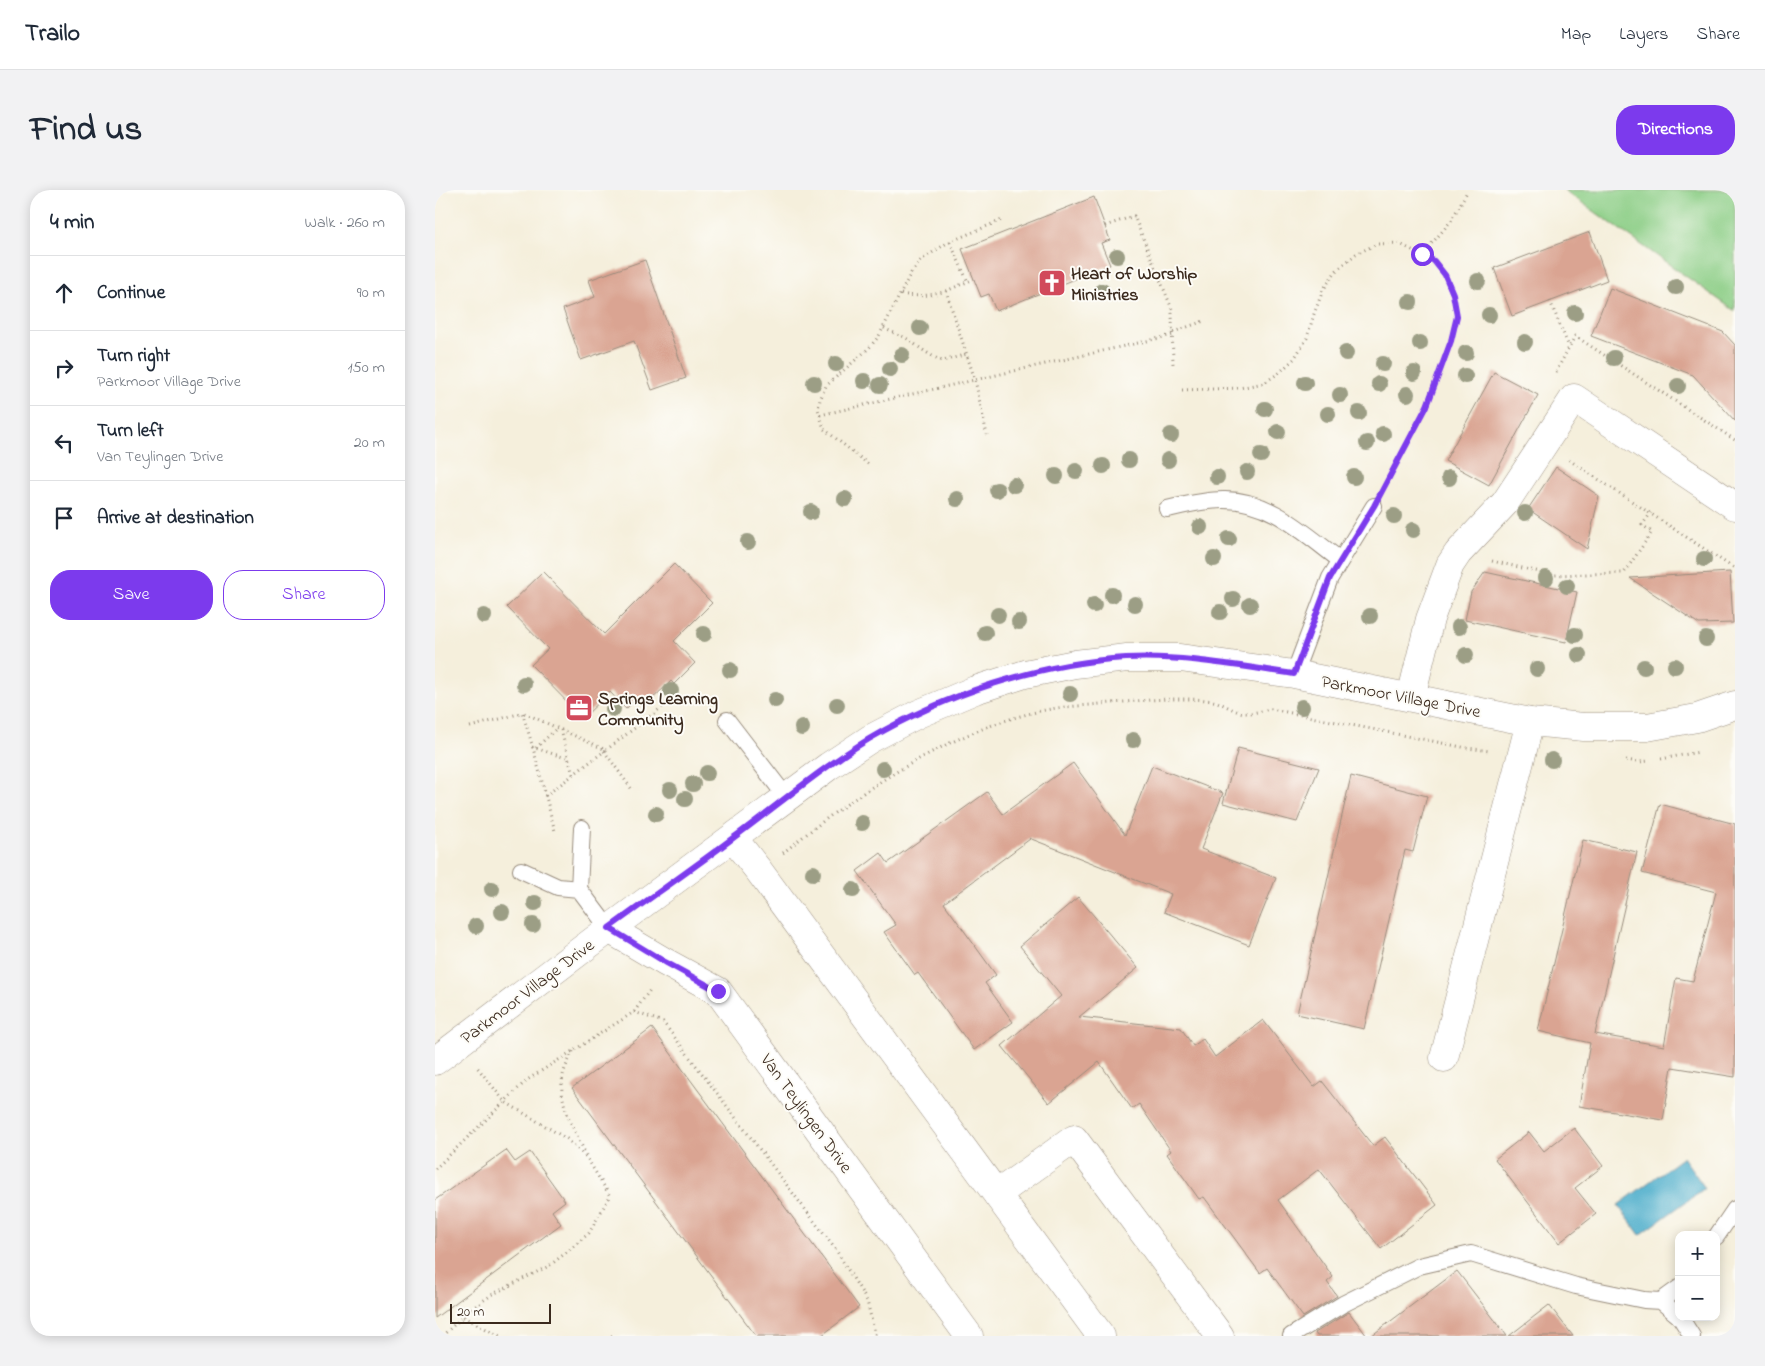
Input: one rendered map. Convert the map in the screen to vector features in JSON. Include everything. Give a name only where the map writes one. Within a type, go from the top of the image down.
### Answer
[{"type":"street","points":[[1411,697],[1430,619],[1450,564],[1458,553],[1505,504],[1573,398],[1735,506]]},
{"type":"street","name":"Parkmoor Village Drive","points":[[435,1061],[609,928],[829,766],[870,739],[918,714],[975,690],[1025,674],[1075,664],[1127,658],[1180,658],[1294,674],[1530,722],[1584,727],[1647,727],[1697,718],[1735,705]]},
{"type":"street","points":[[1444,1058],[1530,722]]},
{"type":"street","points":[[733,838],[1101,1336]]},
{"type":"street","name":"Van Teylingen Drive","points":[[609,928],[718,991],[969,1336]]},
{"type":"street","points":[[997,1194],[1074,1139],[1220,1336]]},
{"type":"lane","points":[[1167,509],[1224,500],[1256,505],[1271,510],[1295,525],[1340,560]]},
{"type":"lane","points":[[1294,674],[1330,578],[1374,506]]},
{"type":"lane","points":[[727,720],[787,798]]},
{"type":"lane","points":[[582,828],[579,889],[609,928]]},
{"type":"lane","points":[[521,870],[557,887],[579,889]]},
{"type":"lane","points":[[1720,1231],[1735,1209]]},
{"type":"lane","points":[[1291,1336],[1343,1304],[1419,1266],[1471,1254],[1576,1286],[1643,1300],[1661,1301],[1675,1313]]},
{"type":"lane","points":[[1661,1301],[1675,1291]]},
{"type":"lane","points":[[1682,1321],[1692,1336]]},
{"type":"path","points":[[1422,254],[1451,221],[1468,190]]},
{"type":"path","points":[[1105,226],[1134,216],[1172,309],[1173,366]]},
{"type":"path","points":[[868,464],[824,429],[818,409],[826,386],[869,348],[884,328],[911,273],[921,260],[950,242],[1004,219]]},
{"type":"path","points":[[950,242],[968,282]]},
{"type":"path","points":[[1182,390],[1239,388],[1264,383],[1279,373],[1294,359],[1307,338],[1323,290],[1336,271],[1356,254],[1377,244],[1398,243],[1434,261],[1445,275],[1453,294],[1457,316],[1451,341],[1427,406],[1374,506]]},
{"type":"path","points":[[901,294],[915,296],[932,295],[974,279]]},
{"type":"path","points":[[945,291],[975,380],[987,434]]},
{"type":"path","points":[[1550,301],[1569,348]]},
{"type":"path","points":[[820,415],[1173,333],[1204,321]]},
{"type":"path","points":[[884,328],[907,338],[920,349],[943,361],[967,354]]},
{"type":"path","points":[[1563,455],[1735,569]]},
{"type":"path","points":[[1490,560],[1553,575],[1624,573],[1652,532],[1642,525],[1651,513]]},
{"type":"path","points":[[781,854],[842,807],[897,771],[981,729],[1024,715],[1051,709],[1126,702],[1180,699],[1205,700],[1218,703],[1237,712],[1249,713],[1271,709],[1467,748],[1493,751]]},
{"type":"path","points":[[545,796],[670,702]]},
{"type":"path","points":[[470,727],[522,712],[605,751],[633,790]]},
{"type":"path","points":[[522,713],[534,748],[556,834]]},
{"type":"path","points":[[534,748],[559,729]]},
{"type":"path","points":[[559,729],[573,774]]},
{"type":"path","points":[[534,748],[569,759]]},
{"type":"path","points":[[435,1169],[527,1080],[634,1012],[651,988]]},
{"type":"path","points":[[634,1012],[663,1022],[836,1250],[867,1301],[875,1334],[872,1336]]},
{"type":"path","points":[[442,1336],[493,1294],[549,1266],[589,1233],[610,1196],[587,1158],[565,1108],[562,1089],[563,1077],[574,1050]]},
{"type":"path","points":[[475,1065],[505,1102],[567,1139],[587,1158]]},
{"type":"path","points":[[463,1317],[500,1336]]},
{"type":"green space","points":[[1564,190],[1735,190],[1735,311]]},
{"type":"water","points":[[1683,1157],[1705,1188],[1640,1235],[1618,1205]]},
{"type":"building","points":[[1094,197],[1110,240],[1101,243],[1110,265],[996,311],[989,294],[981,297],[962,249]]},
{"type":"building","points":[[1590,232],[1607,280],[1512,316],[1494,268]]},
{"type":"building","points":[[645,260],[686,378],[652,390],[634,341],[581,360],[563,309],[595,297],[589,280]]},
{"type":"building","points":[[1610,288],[1723,332],[1735,345],[1735,421],[1693,375],[1591,336]]},
{"type":"building","points":[[1494,372],[1538,395],[1489,485],[1445,461]]},
{"type":"building","points":[[1556,467],[1599,496],[1587,549],[1528,509]]},
{"type":"building","points":[[674,564],[712,603],[674,641],[695,663],[674,684],[671,681],[644,707],[636,699],[626,709],[610,692],[583,718],[531,665],[548,649],[507,607],[543,572],[604,634]]},
{"type":"building","points":[[1485,572],[1577,592],[1566,642],[1465,620],[1471,592]]},
{"type":"building","points":[[1730,572],[1733,623],[1699,624],[1630,578]]},
{"type":"building","points":[[1238,748],[1319,768],[1297,822],[1223,803]]},
{"type":"building","points":[[1073,763],[1125,835],[1152,766],[1223,793],[1201,849],[1276,878],[1249,945],[1164,912],[1171,894],[1029,838],[944,903],[996,975],[985,983],[1013,1022],[974,1050],[918,973],[915,975],[884,932],[896,925],[857,871],[881,853],[888,863],[987,792],[1003,814]]},
{"type":"building","points":[[1351,776],[1427,796],[1413,852],[1405,850],[1364,1029],[1297,1014]]},
{"type":"building","points":[[1660,804],[1735,824],[1735,1077],[1672,1067],[1663,1120],[1579,1106],[1590,1043],[1538,1031],[1583,840],[1637,852],[1595,1034],[1664,1046],[1676,978],[1693,981],[1716,892],[1642,873]]},
{"type":"building","points":[[1078,897],[1138,968],[1079,1017],[1181,1028],[1193,1046],[1203,1039],[1215,1057],[1263,1020],[1314,1087],[1322,1081],[1373,1146],[1385,1137],[1437,1205],[1381,1249],[1319,1169],[1278,1200],[1333,1277],[1327,1282],[1337,1296],[1303,1317],[1267,1268],[1260,1273],[1204,1197],[1199,1199],[1167,1154],[1171,1151],[1139,1104],[1132,1109],[1099,1062],[1049,1103],[1002,1046],[1061,996],[1020,946]]},
{"type":"building","points":[[652,1028],[859,1307],[821,1336],[756,1336],[572,1088]]},
{"type":"building","points":[[1574,1128],[1603,1166],[1575,1188],[1596,1214],[1559,1243],[1495,1159],[1529,1132],[1544,1151]]},
{"type":"building","points":[[506,1150],[515,1162],[530,1152],[565,1201],[552,1211],[561,1224],[435,1318],[435,1200]]},
{"type":"building","points":[[1457,1271],[1507,1336],[1371,1336]]},
{"type":"building","points":[[1549,1305],[1573,1336],[1509,1336]]},
{"type":"building","points":[[1349,1312],[1367,1336],[1317,1336],[1315,1333]]},
{"type":"place","name":"Heart of Worship Ministries","points":[[1052,283]]},
{"type":"place","name":"Springs Learning Community","points":[[579,708]]},
{"type":"route","points":[[718,991],[609,928],[829,766],[870,739],[918,714],[975,690],[1025,674],[1075,664],[1127,658],[1180,658],[1294,674],[1330,578],[1374,506],[1427,406],[1451,341],[1457,316],[1453,294],[1445,275],[1434,261],[1422,254]]}]
